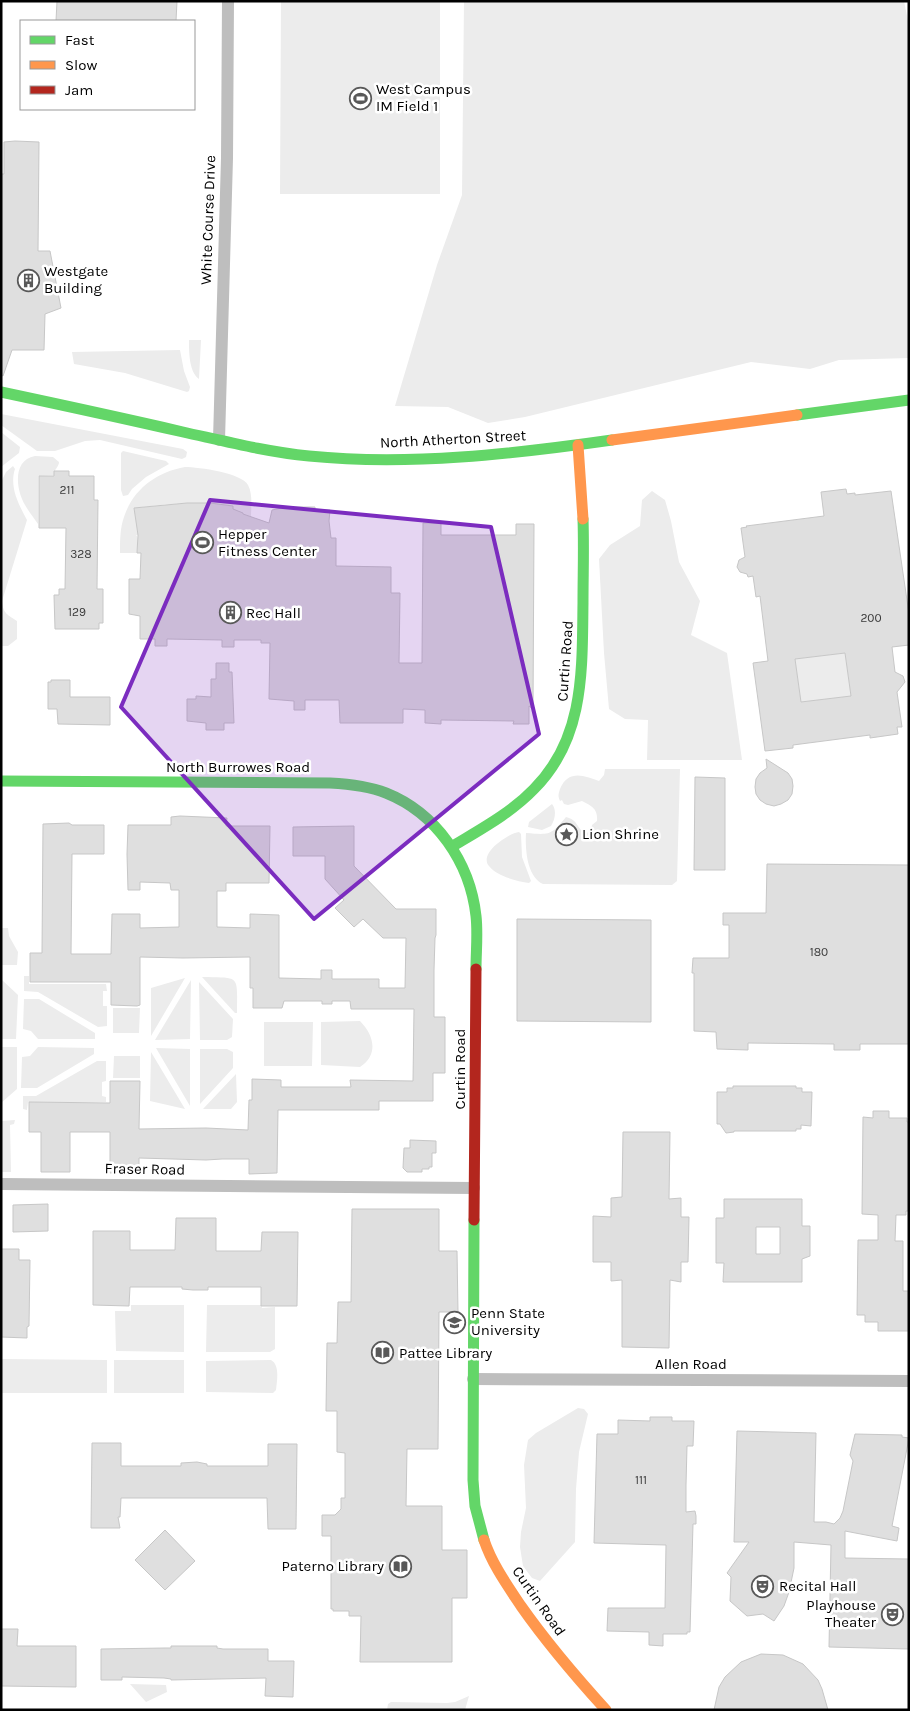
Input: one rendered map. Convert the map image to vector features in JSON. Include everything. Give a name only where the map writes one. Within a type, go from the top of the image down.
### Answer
[{"type":"street","name":"White Course Drive","points":[[219,440],[227,158],[228,1]]},
{"type":"street","name":"North Atherton Street","points":[[1,392],[219,440],[310,456],[340,458],[436,458],[505,453],[578,445],[909,400]]},
{"type":"street","name":"Curtin Road","points":[[578,445],[583,501],[583,628],[580,691],[572,727],[554,763],[533,790],[506,812],[453,846],[463,867],[474,899],[476,917],[473,1379],[473,1480],[475,1506],[486,1545],[514,1598],[572,1672],[606,1710]]},
{"type":"street","name":"North Burrowes Road","points":[[1,781],[330,782],[358,785],[386,793],[411,805],[453,846]]},
{"type":"street","name":"Fraser Road","points":[[1,1184],[474,1188]]},
{"type":"street","name":"Allen Road","points":[[473,1379],[909,1381]]},
{"type":"highlighted area","points":[[210,500],[491,527],[539,734],[314,919],[121,707]]},
{"type":"shaded area","name":"West Campus IM Field 1","points":[[281,1],[440,1],[440,194],[280,194]]},
{"type":"shaded area","points":[[464,1],[904,1],[909,26],[909,358],[839,360],[810,369],[751,362],[525,417],[488,423],[448,407],[395,406],[437,265],[462,195]]},
{"type":"shaded area","points":[[189,340],[201,340],[199,379],[191,367]]},
{"type":"shaded area","points":[[180,350],[184,371],[190,387],[187,392],[125,373],[74,364],[72,352]]},
{"type":"shaded area","points":[[1,414],[183,449],[187,452],[186,457],[182,459],[100,440],[85,441],[55,451],[37,451],[1,425]]},
{"type":"shaded area","points":[[1,432],[20,447],[19,453],[1,467]]},
{"type":"shaded area","points":[[123,451],[166,461],[169,464],[146,477],[128,495],[123,496],[121,490],[121,453]]},
{"type":"shaded area","points":[[35,456],[53,457],[59,462],[54,475],[38,476],[38,524],[22,499],[18,484],[19,469],[22,463]]},
{"type":"shaded area","points":[[13,466],[15,469],[13,476],[14,489],[27,520],[2,601],[5,611],[17,621],[17,639],[8,646],[1,646],[1,482],[6,472]]},
{"type":"shaded area","points":[[185,467],[229,474],[244,481],[251,493],[251,517],[233,510],[233,506],[208,503],[134,508],[140,535],[136,535],[137,553],[120,553],[120,535],[123,521],[133,498],[147,483],[165,473]]},
{"type":"shaded area","points":[[652,491],[665,500],[679,562],[700,601],[691,635],[727,653],[742,760],[647,760],[648,720],[625,719],[609,709],[599,559],[610,545],[640,526],[642,500]]},
{"type":"shaded area","points":[[845,653],[851,696],[801,702],[795,659]]},
{"type":"shaded area","points":[[605,769],[680,769],[677,881],[672,885],[543,884],[533,875],[528,862],[526,833],[546,834],[557,827],[566,817],[573,820],[586,833],[590,832],[592,825],[597,821],[594,808],[582,801],[568,805],[564,804],[562,800],[560,801],[559,793],[567,779],[582,776],[599,781],[604,775]]},
{"type":"shaded area","points":[[552,804],[555,809],[555,815],[551,826],[542,830],[528,827],[529,822]]},
{"type":"shaded area","points":[[519,832],[521,834],[522,857],[531,881],[529,883],[502,876],[489,866],[487,861],[488,855],[496,844]]},
{"type":"shaded area","points":[[1,928],[8,928],[9,936],[18,952],[17,965],[1,965]]},
{"type":"shaded area","points":[[24,976],[29,976],[29,984],[106,984],[107,991],[103,991],[103,1006],[107,1006],[107,1026],[98,1027],[38,992],[24,991]]},
{"type":"shaded area","points":[[202,977],[224,978],[234,981],[237,991],[237,1013],[235,1013]]},
{"type":"shaded area","points":[[185,978],[151,1036],[151,988]]},
{"type":"shaded area","points":[[1,979],[18,995],[16,1039],[1,1039]]},
{"type":"shaded area","points":[[191,980],[190,1039],[155,1040]]},
{"type":"shaded area","points":[[199,982],[233,1019],[232,1037],[227,1040],[200,1040]]},
{"type":"shaded area","points":[[24,999],[39,999],[95,1033],[95,1039],[38,1039],[31,1031],[23,1029]]},
{"type":"shaded area","points":[[113,1008],[140,1008],[139,1033],[113,1033]]},
{"type":"shaded area","points":[[360,1021],[369,1032],[372,1045],[370,1057],[366,1062],[360,1067],[321,1065],[321,1022]]},
{"type":"shaded area","points":[[264,1022],[313,1022],[312,1066],[264,1066]]},
{"type":"shaded area","points":[[1,1047],[17,1047],[17,1089],[1,1103]]},
{"type":"shaded area","points":[[38,1047],[94,1048],[94,1054],[37,1088],[21,1088],[22,1057],[30,1056]]},
{"type":"shaded area","points":[[156,1048],[190,1049],[190,1106]]},
{"type":"shaded area","points":[[200,1049],[227,1049],[233,1052],[233,1068],[200,1104]]},
{"type":"shaded area","points":[[151,1052],[185,1109],[150,1101]]},
{"type":"shaded area","points":[[114,1056],[140,1056],[140,1078],[113,1078]]},
{"type":"shaded area","points":[[97,1061],[106,1061],[106,1081],[102,1082],[102,1096],[106,1097],[106,1102],[28,1102],[27,1110],[23,1109],[23,1096],[36,1096]]},
{"type":"shaded area","points":[[236,1074],[237,1102],[231,1109],[203,1109]]},
{"type":"shaded area","points":[[15,1120],[14,1124],[10,1125],[11,1172],[1,1172],[1,1121]]},
{"type":"shaded area","points":[[131,1305],[184,1305],[184,1352],[116,1351],[115,1311],[131,1311]]},
{"type":"shaded area","points":[[207,1305],[261,1305],[262,1308],[275,1307],[275,1349],[270,1352],[206,1352]]},
{"type":"shaded area","points":[[1,1359],[107,1360],[107,1393],[1,1393]]},
{"type":"shaded area","points":[[114,1360],[184,1360],[184,1393],[114,1393]]},
{"type":"shaded area","points":[[271,1360],[276,1365],[277,1373],[276,1390],[273,1393],[206,1392],[206,1361]]},
{"type":"shaded area","points":[[578,1408],[584,1409],[588,1414],[579,1452],[575,1542],[540,1581],[532,1578],[523,1566],[520,1547],[526,1508],[524,1465],[528,1440],[536,1433]]},
{"type":"shaded area","points":[[130,1684],[166,1685],[167,1692],[146,1702]]},
{"type":"shaded area","points":[[469,1696],[465,1710],[387,1710],[388,1704],[391,1702],[447,1703]]},
{"type":"building","points":[[57,1],[177,1],[176,20],[56,20]]},
{"type":"building","name":"Westgate Building","points":[[4,142],[39,142],[38,251],[50,251],[61,308],[45,314],[44,350],[12,350],[3,376],[1,375],[1,174],[4,174]]},
{"type":"building","points":[[54,471],[69,471],[69,476],[94,476],[94,500],[98,500],[97,589],[103,589],[103,623],[99,623],[99,629],[55,629],[54,595],[59,595],[59,589],[65,589],[66,528],[39,528],[39,476],[54,476]]},
{"type":"building","points":[[846,489],[847,494],[855,493],[855,495],[891,491],[909,614],[909,645],[892,647],[895,672],[903,676],[905,682],[897,692],[902,727],[897,727],[898,734],[870,738],[870,735],[793,745],[793,748],[765,751],[753,663],[768,661],[760,596],[756,597],[753,576],[748,577],[747,574],[740,572],[737,567],[739,560],[745,557],[741,528],[824,516],[821,492]],"holes":[[[845,653],[851,696],[801,702],[795,659]]]},
{"type":"building","name":"Rec Hall","points":[[187,503],[233,506],[233,509],[243,514],[269,523],[272,510],[287,507],[315,507],[315,510],[330,510],[331,538],[336,538],[336,566],[391,567],[391,593],[400,593],[399,663],[422,663],[423,523],[441,523],[441,535],[516,535],[516,524],[534,524],[533,709],[529,706],[529,724],[513,724],[514,721],[441,720],[441,724],[425,723],[425,710],[403,709],[403,723],[340,723],[339,700],[305,700],[305,710],[294,710],[294,701],[269,699],[270,643],[261,643],[261,640],[234,640],[234,647],[222,647],[222,640],[167,639],[167,646],[155,646],[155,639],[140,639],[140,616],[129,614],[129,579],[140,579],[141,553],[137,553],[138,535],[134,508]]},
{"type":"building","points":[[216,663],[229,663],[229,672],[232,672],[234,723],[224,723],[224,730],[206,730],[206,723],[187,721],[187,699],[196,699],[196,696],[211,697],[211,679],[216,679]]},
{"type":"building","points":[[51,680],[70,680],[70,697],[110,697],[110,725],[58,724],[57,709],[48,709],[48,682],[51,682]]},
{"type":"building","points":[[766,759],[788,773],[792,779],[792,794],[788,800],[774,806],[760,800],[756,794],[756,779],[767,768]]},
{"type":"building","points":[[695,777],[725,778],[725,870],[694,870]]},
{"type":"building","points":[[171,817],[227,818],[226,826],[270,826],[269,883],[226,883],[226,891],[217,891],[217,927],[250,928],[250,914],[279,915],[279,978],[321,979],[321,970],[332,970],[332,979],[379,979],[379,988],[405,988],[406,938],[383,938],[363,919],[354,927],[335,908],[344,900],[325,879],[325,856],[293,856],[293,827],[354,826],[354,866],[396,909],[436,909],[434,1017],[445,1017],[445,1073],[433,1073],[433,1101],[379,1101],[379,1110],[278,1110],[277,1173],[249,1174],[249,1159],[139,1158],[139,1172],[110,1173],[110,1132],[70,1132],[70,1172],[41,1172],[41,1132],[29,1132],[29,1102],[110,1103],[110,1081],[140,1081],[139,1129],[206,1128],[248,1130],[249,1100],[252,1100],[252,1079],[281,1080],[281,1087],[351,1087],[350,1080],[413,1081],[414,1009],[351,1009],[350,1001],[332,1001],[332,1004],[322,1004],[322,1001],[284,1001],[282,1008],[253,1008],[253,988],[250,988],[250,957],[140,957],[140,1005],[137,1006],[111,1005],[111,982],[30,982],[30,953],[42,953],[43,824],[104,825],[104,854],[72,854],[71,954],[111,954],[112,914],[140,914],[140,928],[179,927],[179,890],[171,890],[170,883],[140,882],[140,890],[128,890],[127,854],[128,825],[171,825]]},
{"type":"building","points":[[767,864],[909,865],[909,1044],[860,1044],[860,1050],[834,1050],[834,1044],[748,1043],[748,1050],[717,1049],[716,1032],[694,1031],[693,958],[729,958],[729,925],[723,925],[723,913],[766,913]]},
{"type":"building","points":[[517,919],[651,920],[651,1022],[517,1021]]},
{"type":"building","points":[[733,1086],[796,1086],[796,1088],[802,1088],[802,1092],[812,1092],[811,1126],[801,1125],[801,1129],[796,1129],[796,1131],[734,1131],[726,1133],[720,1124],[717,1124],[717,1092],[727,1092],[727,1088],[733,1088]]},
{"type":"building","points":[[873,1111],[889,1111],[889,1118],[907,1118],[907,1122],[909,1122],[909,1211],[906,1211],[906,1215],[896,1215],[895,1241],[903,1241],[903,1291],[909,1291],[909,1331],[878,1331],[878,1322],[865,1322],[865,1315],[857,1315],[858,1240],[878,1240],[878,1215],[862,1214],[863,1117],[873,1118]]},
{"type":"building","points":[[623,1132],[670,1132],[669,1199],[681,1198],[681,1217],[689,1217],[688,1262],[681,1262],[681,1282],[670,1280],[669,1348],[622,1347],[622,1280],[611,1281],[611,1262],[593,1262],[593,1216],[611,1217],[611,1198],[622,1197]]},
{"type":"building","points":[[410,1140],[436,1141],[436,1153],[432,1153],[432,1167],[422,1169],[422,1172],[407,1172],[403,1168],[404,1148],[410,1148]]},
{"type":"building","points":[[724,1199],[802,1199],[802,1226],[810,1226],[810,1256],[802,1259],[802,1282],[723,1282],[724,1263],[716,1263],[716,1218],[724,1218]],"holes":[[[756,1227],[780,1227],[780,1254],[756,1254]]]},
{"type":"building","points":[[48,1204],[48,1231],[13,1232],[13,1205]]},
{"type":"building","points":[[352,1209],[439,1209],[439,1251],[457,1251],[458,1312],[439,1312],[438,1449],[407,1449],[406,1506],[442,1506],[442,1550],[467,1550],[467,1598],[452,1598],[452,1662],[360,1662],[361,1616],[349,1616],[349,1611],[333,1611],[331,1609],[331,1536],[322,1536],[322,1515],[335,1515],[341,1509],[341,1498],[345,1498],[345,1453],[337,1452],[337,1411],[326,1411],[327,1343],[337,1343],[338,1302],[351,1302]]},
{"type":"building","points":[[176,1218],[216,1218],[216,1251],[261,1251],[262,1232],[298,1232],[297,1306],[261,1306],[261,1287],[208,1287],[208,1290],[193,1290],[182,1289],[182,1287],[130,1287],[129,1306],[93,1305],[93,1231],[130,1231],[130,1250],[175,1250]]},
{"type":"building","points":[[1,1249],[19,1249],[19,1260],[30,1260],[29,1326],[27,1327],[27,1338],[1,1337]]},
{"type":"building","points":[[650,1417],[672,1417],[672,1421],[694,1421],[693,1446],[687,1446],[686,1485],[686,1512],[695,1511],[696,1516],[696,1524],[693,1524],[690,1632],[687,1632],[687,1634],[663,1634],[663,1646],[649,1645],[649,1632],[607,1631],[608,1608],[665,1608],[666,1545],[594,1543],[597,1434],[618,1434],[618,1420],[650,1421]]},
{"type":"building","points":[[737,1431],[816,1433],[814,1522],[834,1524],[840,1518],[843,1511],[853,1461],[850,1455],[855,1434],[902,1435],[902,1437],[909,1438],[892,1526],[899,1528],[897,1541],[845,1531],[845,1558],[909,1559],[909,1649],[829,1647],[831,1545],[794,1542],[794,1568],[789,1592],[784,1606],[774,1621],[763,1614],[747,1616],[730,1601],[731,1577],[727,1573],[749,1542],[734,1542]]},
{"type":"building","points":[[92,1443],[121,1443],[121,1466],[181,1466],[181,1463],[197,1462],[207,1464],[207,1466],[268,1466],[268,1444],[297,1444],[296,1529],[268,1529],[267,1498],[121,1498],[120,1517],[118,1517],[120,1528],[91,1528]]},
{"type":"building","points":[[165,1530],[195,1561],[165,1590],[135,1560]]},
{"type":"building","points":[[1,1629],[18,1629],[17,1646],[76,1646],[76,1687],[1,1686]]},
{"type":"building","points":[[171,1646],[268,1649],[268,1661],[294,1661],[293,1697],[265,1696],[266,1678],[171,1680],[164,1678],[122,1677],[122,1680],[101,1680],[101,1649],[171,1648]]},
{"type":"building","points":[[761,1654],[783,1655],[803,1664],[818,1680],[828,1710],[714,1710],[719,1687],[725,1677],[741,1662]]},
{"type":"traffic: fast","points":[[1,392],[246,446],[277,452],[346,459],[384,460],[461,457],[537,450],[612,440]]},
{"type":"traffic: fast","points":[[797,415],[909,400]]},
{"type":"traffic: fast","points":[[453,846],[495,820],[525,798],[551,769],[563,748],[572,725],[581,678],[583,519]]},
{"type":"traffic: fast","points":[[1,781],[330,783],[358,786],[386,793],[404,802],[435,826],[448,842],[458,859],[466,877],[476,916],[476,969]]},
{"type":"traffic: fast","points":[[474,1220],[473,1480],[475,1506],[484,1540]]},
{"type":"traffic: slow","points":[[612,440],[797,415]]},
{"type":"traffic: slow","points":[[578,445],[583,519]]},
{"type":"traffic: slow","points":[[484,1540],[496,1566],[521,1606],[562,1660],[606,1710]]},
{"type":"traffic: jam","points":[[474,1220],[476,969]]},
{"type":"place","name":"West Campus IM Field 1","points":[[360,98]]},
{"type":"place","name":"Westgate Building","points":[[28,280]]},
{"type":"place","name":"Hepper Fitness Center","points":[[202,543]]},
{"type":"place","name":"Rec Hall","points":[[230,613]]},
{"type":"place","name":"Lion Shrine","points":[[566,834]]},
{"type":"place","name":"Penn State University","points":[[455,1322]]},
{"type":"place","name":"Pattee Library","points":[[383,1353]]},
{"type":"place","name":"Paterno Library","points":[[400,1566]]},
{"type":"place","name":"Recital Hall","points":[[763,1586]]},
{"type":"place","name":"Playhouse Theater","points":[[892,1614]]}]
